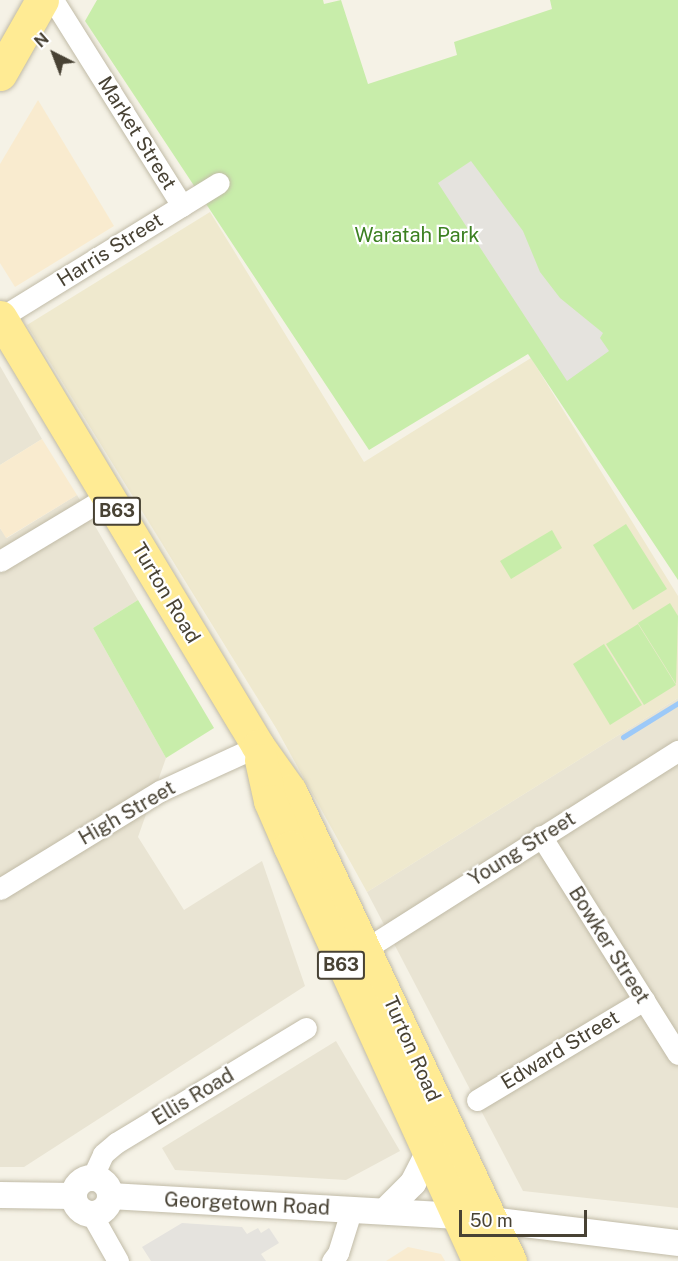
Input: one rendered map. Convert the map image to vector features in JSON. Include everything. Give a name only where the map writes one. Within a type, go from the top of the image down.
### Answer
[{"type":"main road","points":[[0,74],[42,0]]},
{"type":"main road","name":"Turton Road","points":[[0,317],[258,746],[290,791],[367,948],[510,1261]]},
{"type":"main road","name":"Turton Road","points":[[258,746],[270,801],[479,1261]]},
{"type":"street","name":"Market Street","points":[[53,0],[182,206]]},
{"type":"street","name":"Harris Street","points":[[0,317],[219,183]]},
{"type":"street","points":[[0,561],[108,496]]},
{"type":"street","name":"High Street","points":[[0,889],[160,791],[258,746]]},
{"type":"street","name":"Young Street","points":[[367,948],[678,751]]},
{"type":"street","name":"Bowker Street","points":[[541,836],[678,1054]]},
{"type":"street","name":"Edward Street","points":[[477,1100],[644,1000]]},
{"type":"street","name":"Ellis Road","points":[[92,1178],[104,1154],[116,1143],[306,1028]]},
{"type":"street","points":[[385,1211],[413,1183],[428,1153]]},
{"type":"street","points":[[92,1215],[105,1209],[110,1196],[105,1183],[92,1178],[78,1185],[74,1196],[80,1210],[92,1215],[118,1261]]},
{"type":"street","points":[[0,1195],[74,1196]]},
{"type":"street","name":"Georgetown Road","points":[[110,1196],[352,1208],[458,1216],[678,1243]]},
{"type":"street","points":[[332,1261],[338,1253],[352,1208]]},
{"type":"shaded area","points":[[38,100],[114,226],[15,287],[0,263],[0,164]]},
{"type":"shaded area","points":[[471,161],[523,231],[540,272],[560,298],[603,333],[600,338],[609,351],[567,381],[438,183]]},
{"type":"shaded area","points":[[210,212],[364,462],[531,358],[678,596],[678,698],[367,892],[276,728],[27,325]]},
{"type":"shaded area","points":[[0,366],[42,439],[0,465]]},
{"type":"shaded area","points":[[42,439],[77,495],[6,538],[0,528],[0,465]]},
{"type":"shaded area","points":[[77,495],[138,600],[93,628],[166,758],[138,837],[184,910],[262,861],[305,986],[24,1167],[0,1167],[0,528],[7,538]]},
{"type":"shaded area","points":[[678,698],[678,1208],[523,1191],[367,892]]},
{"type":"shaded area","points":[[336,1041],[400,1151],[346,1180],[175,1170],[162,1148]]},
{"type":"shaded area","points":[[182,1223],[242,1227],[247,1234],[258,1228],[261,1233],[269,1228],[279,1243],[261,1254],[266,1261],[151,1261],[142,1247]]},
{"type":"shaded area","points":[[408,1247],[441,1254],[445,1261],[386,1261]]},
{"type":"green space","name":"Waratah Park","points":[[97,0],[323,0],[324,4],[341,0],[368,84],[457,55],[454,42],[552,9],[550,0],[678,0],[678,580],[528,354],[369,450],[85,21]]},
{"type":"green space","points":[[626,524],[667,589],[633,610],[593,545]]},
{"type":"green space","points":[[552,530],[562,548],[511,579],[500,561]]},
{"type":"green space","points":[[138,600],[214,728],[166,758],[93,628]]},
{"type":"green space","points":[[670,603],[678,616],[676,684],[638,623]]},
{"type":"green space","points":[[638,624],[676,685],[644,705],[606,644]]},
{"type":"green space","points":[[604,644],[642,705],[610,725],[573,664]]},
{"type":"waterway","points":[[623,737],[678,703]]}]
